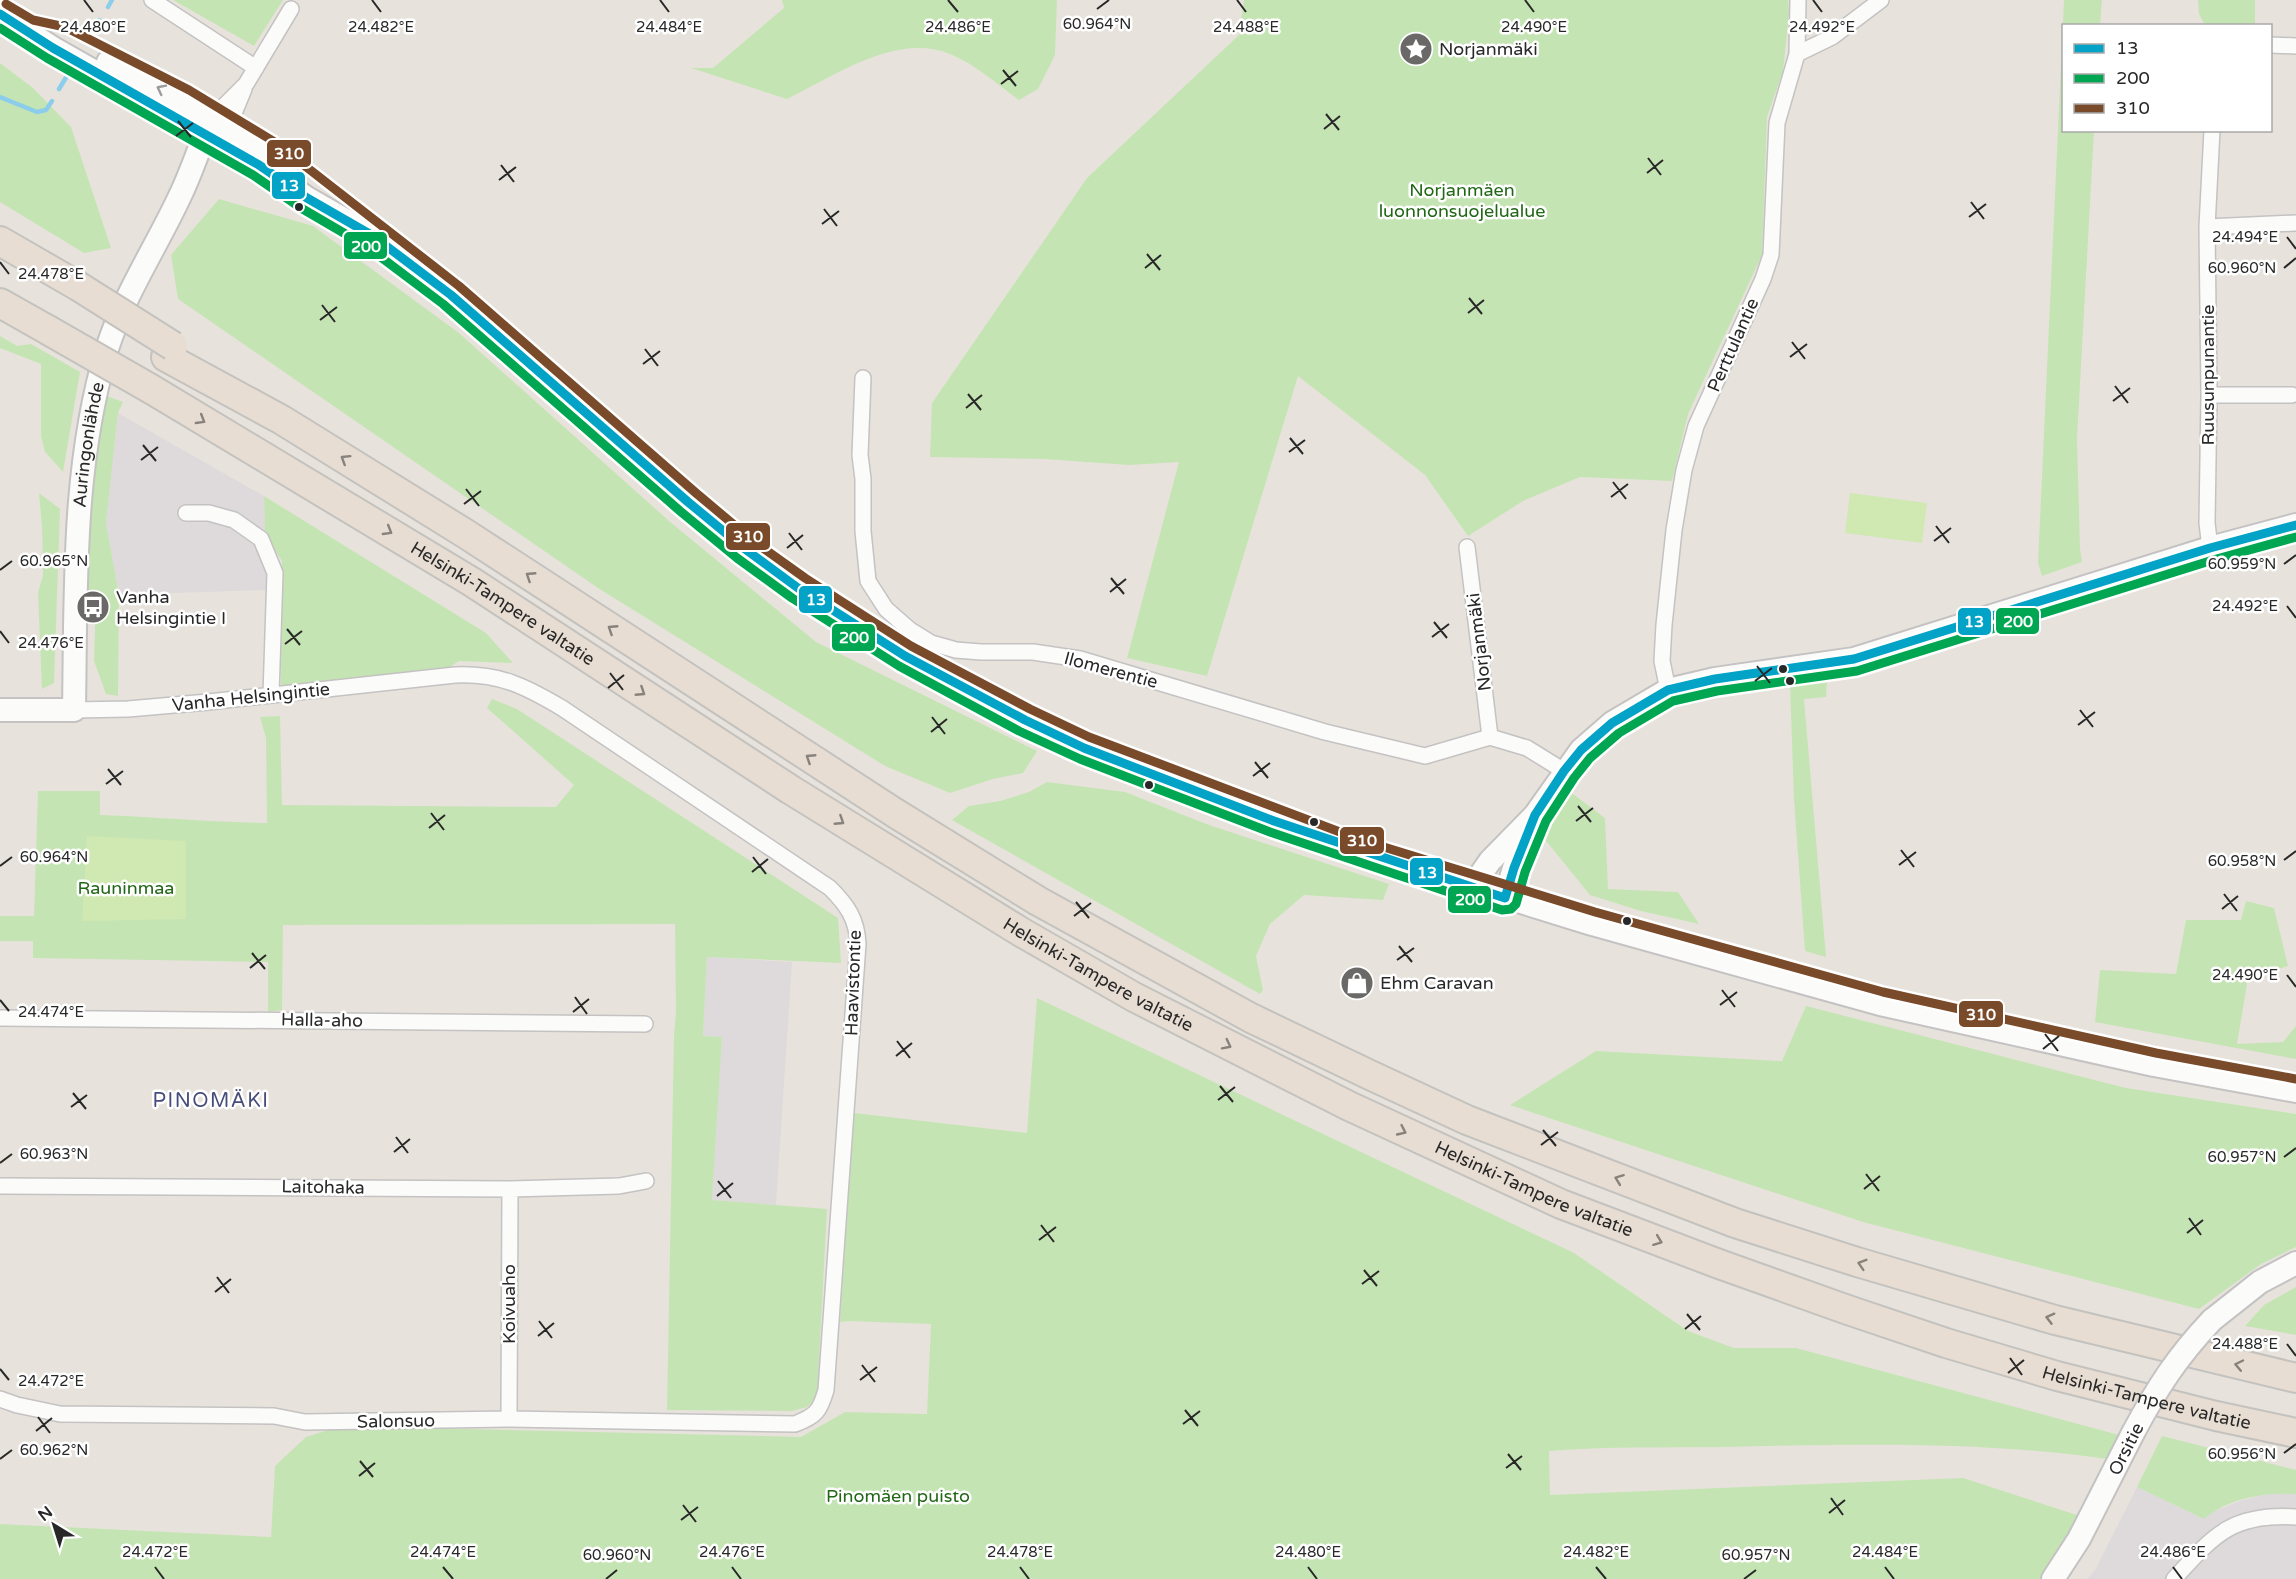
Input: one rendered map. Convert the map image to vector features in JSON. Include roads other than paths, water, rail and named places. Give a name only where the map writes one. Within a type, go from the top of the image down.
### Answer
[{"type":"highway","points":[[0,241],[74,293]]},
{"type":"highway","name":"Helsinki-Tampere valtatie","points":[[0,262],[74,293],[466,534],[895,813],[1038,901],[1251,1018],[1467,1120],[1735,1223],[1878,1269],[2055,1320],[2296,1378]]},
{"type":"highway","name":"Helsinki-Tampere valtatie","points":[[0,303],[472,582],[791,790],[1021,932],[1134,997],[1349,1106],[1561,1204],[1848,1310],[1946,1343],[2057,1376],[2216,1416],[2296,1433]]},
{"type":"main road","points":[[0,14],[53,48],[217,131],[373,236],[451,295],[669,487],[745,549],[798,588],[905,656],[1016,716],[1084,748],[1274,821],[1505,898],[1880,1004],[2154,1065],[2296,1091]]},
{"type":"main road","name":"Auringonlähde","points":[[74,710],[75,597],[80,486],[97,387],[122,309],[138,275],[217,131]]},
{"type":"main road","points":[[1472,887],[1490,861],[1535,815],[1581,750],[1604,729],[1644,702],[1668,690],[1715,679],[1854,660],[2210,548],[2296,525]]},
{"type":"main road","name":"Vanha Helsingintie","points":[[0,710],[74,710]]},
{"type":"main road","points":[[1505,898],[1535,815]]},
{"type":"main road","name":"Orsitie","points":[[2054,1579],[2079,1539],[2133,1432],[2166,1374],[2212,1320],[2260,1282],[2296,1263]]},
{"type":"street","points":[[152,0],[256,68]]},
{"type":"street","name":"Perttulantie","points":[[1668,690],[1662,661],[1664,625],[1674,530],[1684,470],[1696,426],[1763,279],[1771,255],[1777,123],[1797,54],[1798,0]]},
{"type":"street","points":[[1797,54],[1832,37],[1881,0]]},
{"type":"street","points":[[217,131],[291,9]]},
{"type":"street","points":[[2272,45],[2296,46]]},
{"type":"street","name":"Ruusunpunantie","points":[[2210,548],[2207,524],[2207,227],[2212,132]]},
{"type":"street","points":[[2207,227],[2296,223]]},
{"type":"street","name":"Ilomerentie","points":[[863,378],[860,455],[863,479],[863,531],[868,581],[886,609],[910,630],[931,643],[956,650],[1034,652],[1080,659],[1325,732],[1425,756],[1490,737]]},
{"type":"street","points":[[2208,394],[2292,395]]},
{"type":"street","points":[[186,513],[209,513],[234,520],[261,539],[275,573],[271,694]]},
{"type":"street","name":"Norjanmäki","points":[[1467,547],[1490,737]]},
{"type":"street","name":"Vanha Helsingintie","points":[[74,710],[140,708],[455,675],[487,675],[502,678]]},
{"type":"street","name":"Haavistontie","points":[[502,678],[562,708],[706,806],[813,875],[842,899],[852,914],[857,928],[858,944],[826,1390],[821,1407],[811,1418],[795,1424]]},
{"type":"street","points":[[1490,737],[1527,748],[1564,771]]},
{"type":"street","name":"Halla-aho","points":[[0,1018],[645,1024]]},
{"type":"street","name":"Laitohaka","points":[[0,1186],[510,1189],[619,1186],[646,1181]]},
{"type":"street","name":"Koivuaho","points":[[509,1419],[510,1189]]},
{"type":"street","name":"Salonsuo","points":[[0,1399],[60,1414],[274,1416],[304,1422],[509,1419],[795,1424]]},
{"type":"street","points":[[2174,1579],[2212,1539],[2236,1524],[2274,1516],[2296,1517]]},
{"type":"waterway","points":[[108,7],[112,0]]},
{"type":"waterway","points":[[93,29],[99,20]]},
{"type":"waterway","points":[[59,89],[70,71]]},
{"type":"waterway","points":[[0,97],[37,112],[46,110],[52,101]]},
{"type":"place","name":"Norjanmäki","points":[[1416,49]]},
{"type":"place","name":"Vanha Helsingintie I","points":[[93,607]]},
{"type":"place","name":"Ehm Caravan","points":[[1357,983]]},
{"type":"district","name":"PINOMÄKI","points":[[211,1101]]},
{"type":"park label","name":"Norjanmäen luonnonsuojelualue","points":[[1462,200]]},
{"type":"park label","name":"Rauninmaa","points":[[126,888]]},
{"type":"park label","name":"Pinomäen puisto","points":[[898,1496]]}]
